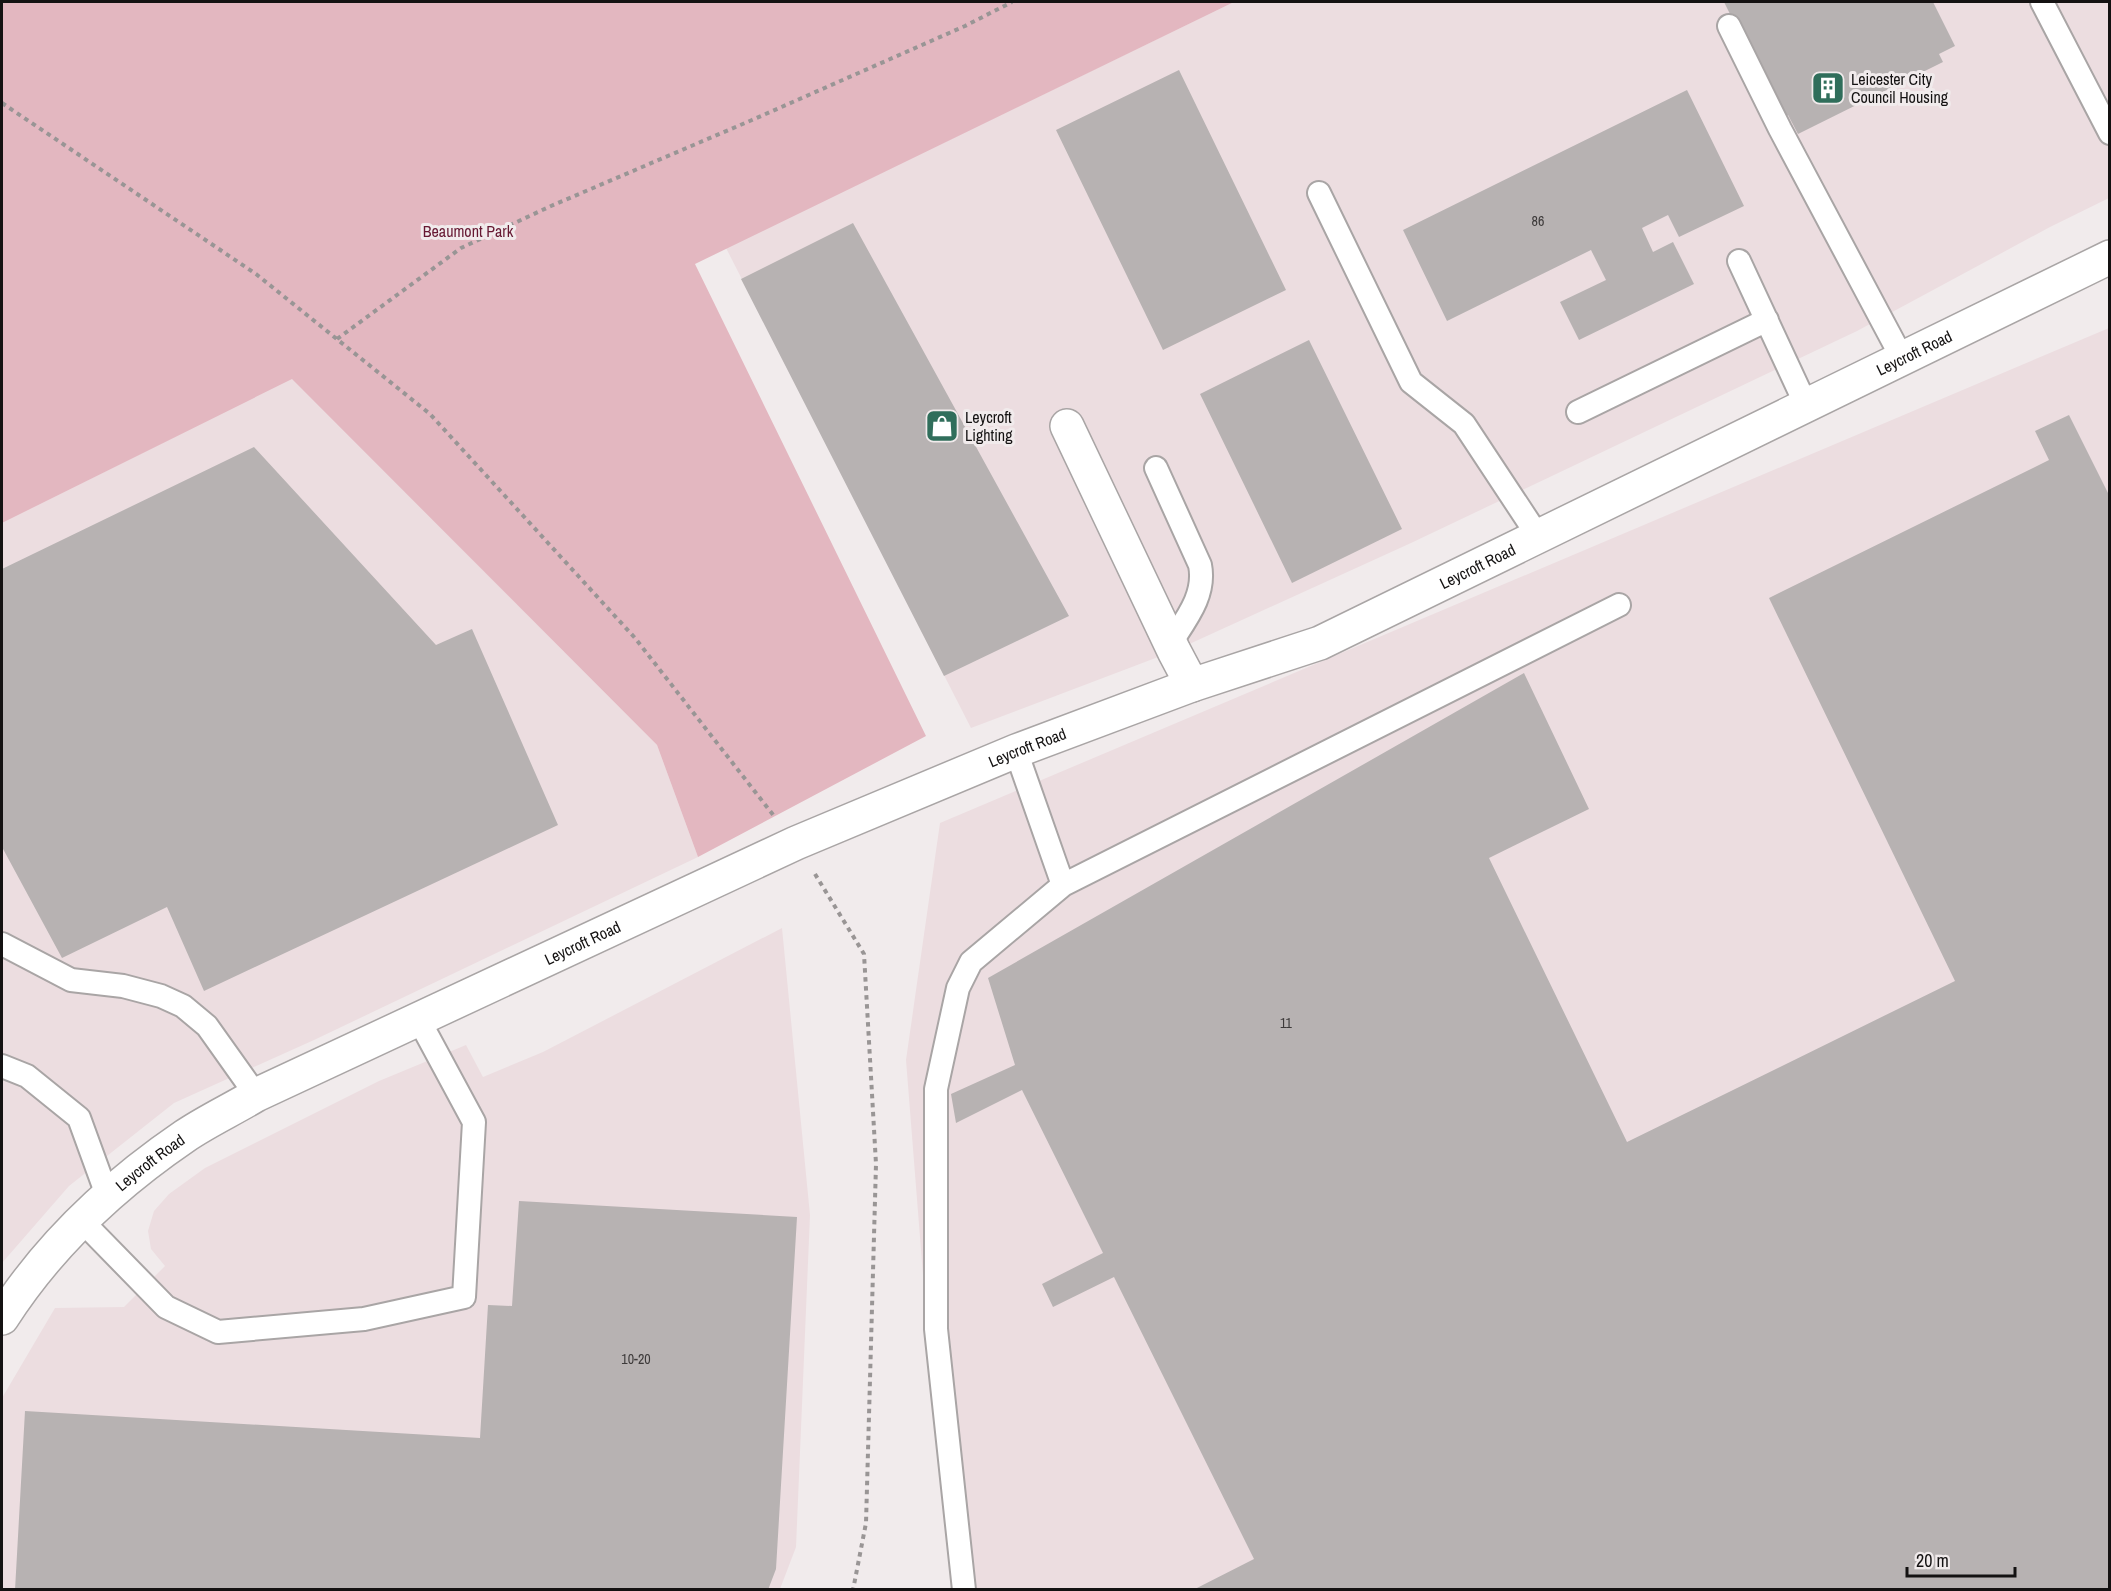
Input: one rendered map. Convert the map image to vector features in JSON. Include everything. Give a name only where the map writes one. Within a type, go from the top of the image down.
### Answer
[{"type":"street","name":"Leycroft Road","points":[[2,1318],[23,1285],[81,1220],[107,1195],[138,1169],[187,1134],[256,1095],[796,843],[1016,751],[1192,685],[1320,643],[2109,257]]},
{"type":"street","points":[[1067,426],[1170,644],[1192,685]]},
{"type":"lane","points":[[2042,2],[2109,133]]},
{"type":"lane","points":[[1729,26],[1780,129],[1902,358]]},
{"type":"lane","points":[[1319,193],[1411,382],[1464,424],[1538,536]]},
{"type":"lane","points":[[1739,261],[1806,405]]},
{"type":"lane","points":[[1578,412],[1767,320]]},
{"type":"lane","points":[[1156,468],[1200,565],[1202,577],[1196,602],[1170,644]]},
{"type":"lane","points":[[964,1590],[936,1329],[936,1089],[958,988],[971,962],[1063,885],[1619,604]]},
{"type":"lane","points":[[1016,751],[1063,885]]},
{"type":"lane","points":[[2,944],[71,980],[123,986],[160,996],[183,1006],[207,1026],[256,1095]]},
{"type":"lane","points":[[81,1220],[166,1307],[218,1332],[364,1319],[464,1297],[474,1122],[419,1020]]},
{"type":"lane","points":[[2,1066],[27,1076],[79,1118],[107,1195]]},
{"type":"path","points":[[337,339],[461,248],[551,206],[965,26],[1012,2]]},
{"type":"path","points":[[2,103],[256,274],[430,414],[635,638],[796,843],[864,954],[876,1164],[867,1523],[853,1590]]},
{"type":"shaded area","points":[[1234,2],[2109,2],[2109,198],[2050,227],[1857,331],[1411,543],[1174,651],[971,728],[726,248]]},
{"type":"shaded area","points":[[2109,328],[2109,1589],[952,1589],[954,1567],[926,1313],[906,1060],[940,823]]},
{"type":"shaded area","points":[[292,378],[657,745],[698,857],[314,1040],[174,1103],[69,1186],[2,1263],[2,523]]},
{"type":"shaded area","points":[[782,928],[810,1215],[796,1547],[780,1589],[2,1590],[2,1398],[55,1308],[124,1307],[165,1266],[151,1249],[148,1231],[154,1211],[169,1194],[205,1168],[379,1081],[466,1045],[483,1077],[543,1052]]},
{"type":"green space","name":"Beaumont Park","points":[[2,2],[1234,2],[695,264],[926,736],[698,857],[657,745],[292,379],[2,523]]},
{"type":"building","name":"Leicester City Council Housing","points":[[1724,2],[1933,2],[1955,46],[1939,54],[1943,62],[1798,134],[1788,115],[1782,118]]},
{"type":"building","points":[[1179,70],[1286,290],[1163,350],[1056,130]]},
{"type":"building","points":[[1687,90],[1744,206],[1679,237],[1668,215],[1642,228],[1653,252],[1673,242],[1694,284],[1579,340],[1560,302],[1606,280],[1591,250],[1447,321],[1403,230]]},
{"type":"building","points":[[853,223],[1069,616],[944,676],[741,279]]},
{"type":"building","points":[[1309,340],[1402,529],[1292,583],[1200,394]]},
{"type":"building","points":[[2069,415],[2110,497],[2110,1590],[1193,1590],[1254,1559],[1114,1277],[1053,1307],[1042,1284],[1103,1253],[1022,1090],[956,1123],[951,1094],[1015,1065],[988,978],[1524,673],[1589,809],[1489,858],[1627,1142],[1955,981],[1769,598],[2049,460],[2035,431]]},
{"type":"building","points":[[254,447],[436,645],[472,629],[558,825],[204,991],[167,907],[62,958],[2,847],[2,569]]},
{"type":"building","points":[[519,1201],[797,1217],[776,1569],[768,1590],[15,1590],[25,1411],[480,1438],[488,1305],[512,1306]]},
{"type":"place","name":"Leicester City Council Housing","points":[[1828,88]]},
{"type":"place","name":"Leycroft Lighting","points":[[942,426]]}]
